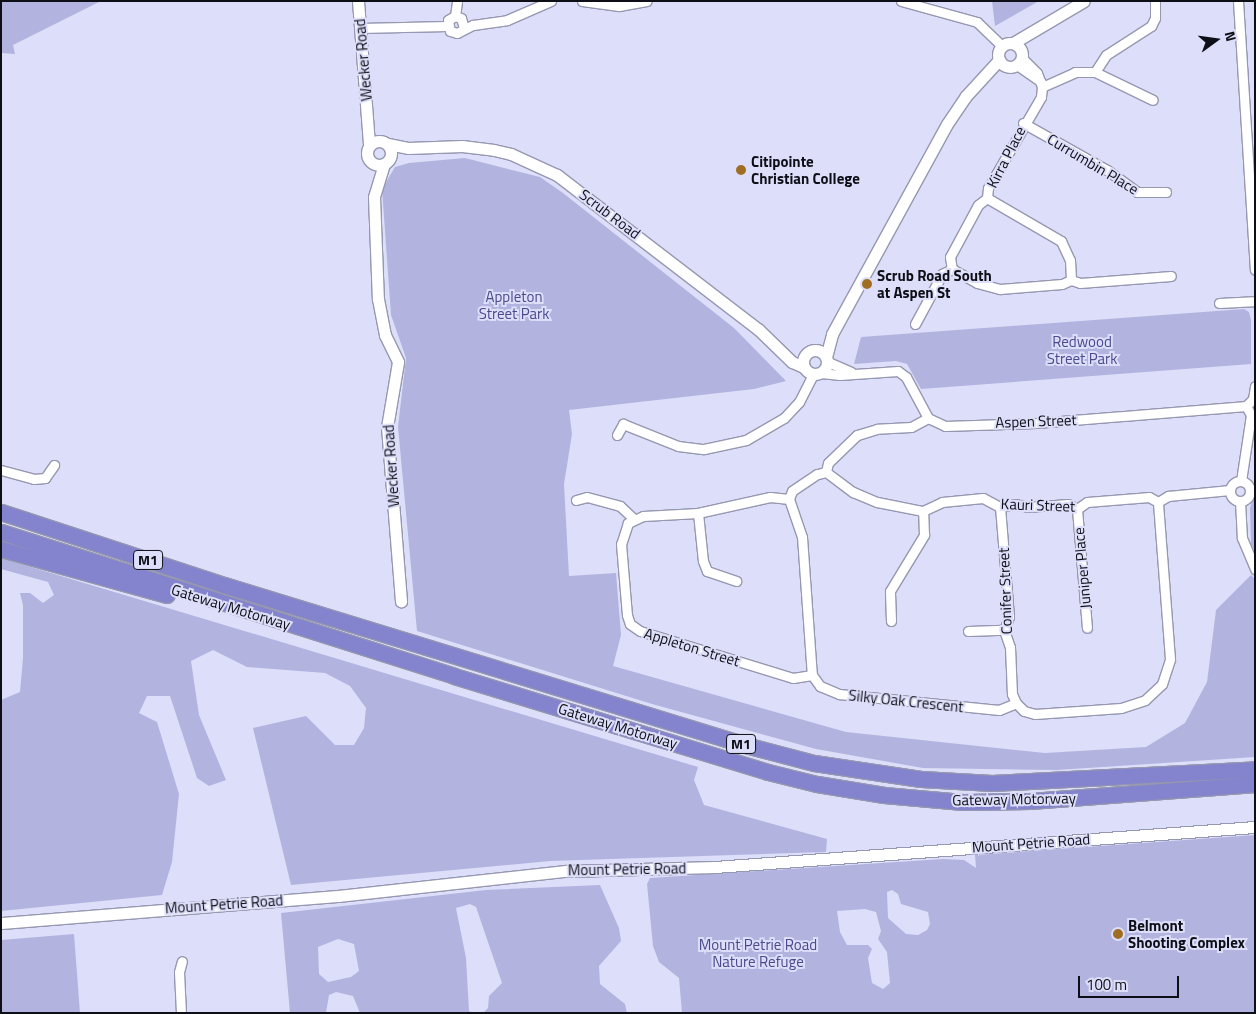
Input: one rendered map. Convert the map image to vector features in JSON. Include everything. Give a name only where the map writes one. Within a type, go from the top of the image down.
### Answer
[{"type":"highway","points":[[1,502],[36,513],[52,526]]},
{"type":"highway","name":"Gateway Motorway","points":[[1,512],[52,526],[224,585],[740,743],[814,763],[921,779],[992,783],[1255,769]]},
{"type":"highway","name":"Gateway Motorway","points":[[1,532],[186,593],[768,772],[849,790],[921,799],[996,802],[1255,784]]},
{"type":"highway","points":[[1,549],[164,595],[186,593]]},
{"type":"street","name":"Wecker Road","points":[[358,1],[369,119],[369,145],[367,153],[375,187],[378,300],[386,335],[398,362],[387,427],[401,601]]},
{"type":"street","points":[[447,26],[455,16],[457,1]]},
{"type":"street","points":[[360,28],[447,26],[455,34],[464,28],[507,20],[551,1]]},
{"type":"street","points":[[582,1],[619,6],[646,1]]},
{"type":"street","points":[[901,1],[977,22],[1011,55],[1037,73],[1041,85],[1075,72],[1095,72],[1153,100]]},
{"type":"street","points":[[812,371],[827,359],[832,334],[947,124],[966,96],[1031,34],[1084,1]]},
{"type":"street","points":[[1095,72],[1106,55],[1151,26],[1155,18],[1156,1]]},
{"type":"street","points":[[1238,1],[1255,269]]},
{"type":"street","points":[[455,16],[463,20],[464,28]]},
{"type":"street","name":"Kirra Place","points":[[952,269],[950,257],[978,205],[988,198],[988,188],[1023,123],[1041,97],[1041,85]]},
{"type":"street","name":"Wecker Road","points":[[369,119],[386,143],[387,161],[375,187]]},
{"type":"street","name":"Currumbin Place","points":[[1023,123],[1107,170],[1137,192],[1166,192]]},
{"type":"street","points":[[369,145],[376,141],[386,143]]},
{"type":"street","name":"Scrub Road","points":[[386,143],[408,148],[439,146],[477,147],[511,154],[557,175],[604,208],[782,351],[792,362],[812,371]]},
{"type":"street","name":"Scrub Road","points":[[387,161],[408,148]]},
{"type":"street","points":[[370,161],[387,161]]},
{"type":"street","points":[[988,198],[1061,241],[1070,260],[1071,280]]},
{"type":"street","points":[[915,324],[942,274],[952,269],[977,283],[1000,289],[1062,284],[1071,280],[1080,282],[1171,276]]},
{"type":"street","points":[[1219,303],[1254,301]]},
{"type":"street","points":[[811,351],[832,334]]},
{"type":"street","points":[[782,351],[811,351],[856,373]]},
{"type":"street","points":[[617,434],[624,422],[678,446],[704,448],[746,440],[784,418],[799,402],[812,371],[811,351]]},
{"type":"street","points":[[812,371],[856,373],[898,371],[906,377],[928,418],[911,427],[877,429],[857,435],[828,463],[826,472]]},
{"type":"street","points":[[1241,480],[1250,415],[1246,406],[1253,399],[1255,386]]},
{"type":"street","name":"Aspen Street","points":[[928,418],[945,426],[1036,423],[1246,406]]},
{"type":"street","points":[[1,470],[34,479],[44,478],[54,465]]},
{"type":"street","points":[[812,675],[802,537],[789,499],[792,491],[817,474],[826,472],[853,492],[869,498],[923,511],[924,535],[890,591],[891,621]]},
{"type":"street","points":[[1241,480],[1248,484],[1250,491],[1247,498],[1240,501],[1232,498],[1230,490],[1233,483],[1241,480]]},
{"type":"street","name":"Kauri Street","points":[[923,511],[942,502],[983,498],[1000,508],[1015,504],[1028,507],[1068,504],[1077,509],[1087,502],[1149,497],[1158,502],[1168,496],[1230,490]]},
{"type":"street","points":[[576,500],[587,497],[620,506],[634,519],[698,513],[770,497],[789,499]]},
{"type":"street","points":[[1240,501],[1242,538],[1255,568]]},
{"type":"street","points":[[1016,704],[1024,711],[1035,714],[1121,708],[1145,700],[1162,684],[1170,659],[1158,502]]},
{"type":"street","name":"Conifer Street","points":[[1000,508],[1009,616],[1004,630],[1010,647],[1012,694],[1016,704]]},
{"type":"street","name":"Juniper Place","points":[[1077,509],[1087,628]]},
{"type":"street","points":[[698,513],[702,561],[707,571],[736,581]]},
{"type":"street","name":"Appleton Street","points":[[634,519],[628,523],[622,544],[627,615],[634,628],[777,674],[793,678],[812,675]]},
{"type":"street","points":[[968,631],[1004,630]]},
{"type":"street","name":"Silky Oak Crescent","points":[[812,675],[820,686],[839,694],[999,710],[1016,704]]},
{"type":"street","name":"Mount Petrie Road","points":[[1,923],[338,896],[546,872],[715,867],[1255,827]]},
{"type":"street","points":[[181,1013],[179,972],[182,961]]},
{"type":"green space","points":[[1,1],[101,1],[13,45],[15,54],[1,53]]},
{"type":"green space","points":[[992,1],[1039,1],[995,26]]},
{"type":"green space","name":"Appleton Street Park","points":[[465,158],[540,177],[563,193],[734,328],[786,381],[754,389],[569,410],[572,434],[564,484],[569,576],[616,573],[621,635],[613,666],[846,732],[1045,753],[1146,747],[1185,723],[1207,682],[1216,610],[1251,575],[1255,579],[1255,757],[1057,770],[923,768],[816,749],[652,704],[417,631],[398,427],[406,358],[391,315],[382,189],[395,167],[409,163]]},
{"type":"green space","name":"Redwood Street Park","points":[[1244,309],[1249,312],[1251,320],[1251,364],[921,389],[907,364],[896,361],[854,364],[861,337]]},
{"type":"green space","points":[[1255,493],[1255,552],[1251,544],[1250,508]]},
{"type":"green space","points":[[1,558],[698,767],[694,780],[704,805],[827,839],[826,852],[550,861],[291,885],[253,728],[306,716],[335,745],[354,745],[364,728],[366,708],[350,686],[325,673],[247,667],[213,650],[191,661],[199,715],[226,780],[209,786],[197,778],[170,696],[147,696],[139,713],[157,722],[179,794],[172,862],[162,895],[1,911],[1,700],[20,692],[23,658],[23,605],[20,593],[30,593],[43,603],[54,595],[48,582],[1,569]]},
{"type":"green space","name":"Mount Petrie Road Nature Refuge","points":[[1255,835],[1255,1013],[682,1013],[679,978],[659,962],[653,946],[647,884],[650,878],[943,859],[964,860],[976,868],[975,855]],"holes":[[[892,890],[898,894],[901,904],[928,912],[930,924],[927,930],[918,935],[906,934],[888,918],[887,892]],[[865,909],[876,912],[881,931],[878,939],[887,952],[890,983],[883,989],[872,983],[868,958],[872,949],[868,945],[847,945],[840,932],[837,911]]]},
{"type":"green space","points":[[600,885],[619,928],[621,941],[599,966],[600,984],[625,1004],[627,1013],[483,1013],[488,1008],[489,996],[502,983],[476,907],[470,904],[456,908],[466,958],[469,1011],[473,1013],[360,1013],[353,996],[336,992],[329,995],[326,1013],[290,1013],[281,913],[486,890]],"holes":[[[338,939],[354,944],[359,971],[351,977],[328,982],[319,974],[318,947]]]},
{"type":"green space","points":[[74,934],[80,1013],[1,1013],[1,940]]},
{"type":"place","name":"Citipointe Christian College","points":[[741,170]]},
{"type":"place","name":"Scrub Road South at Aspen St","points":[[867,284]]},
{"type":"place","name":"Belmont Shooting Complex","points":[[1118,934]]}]
